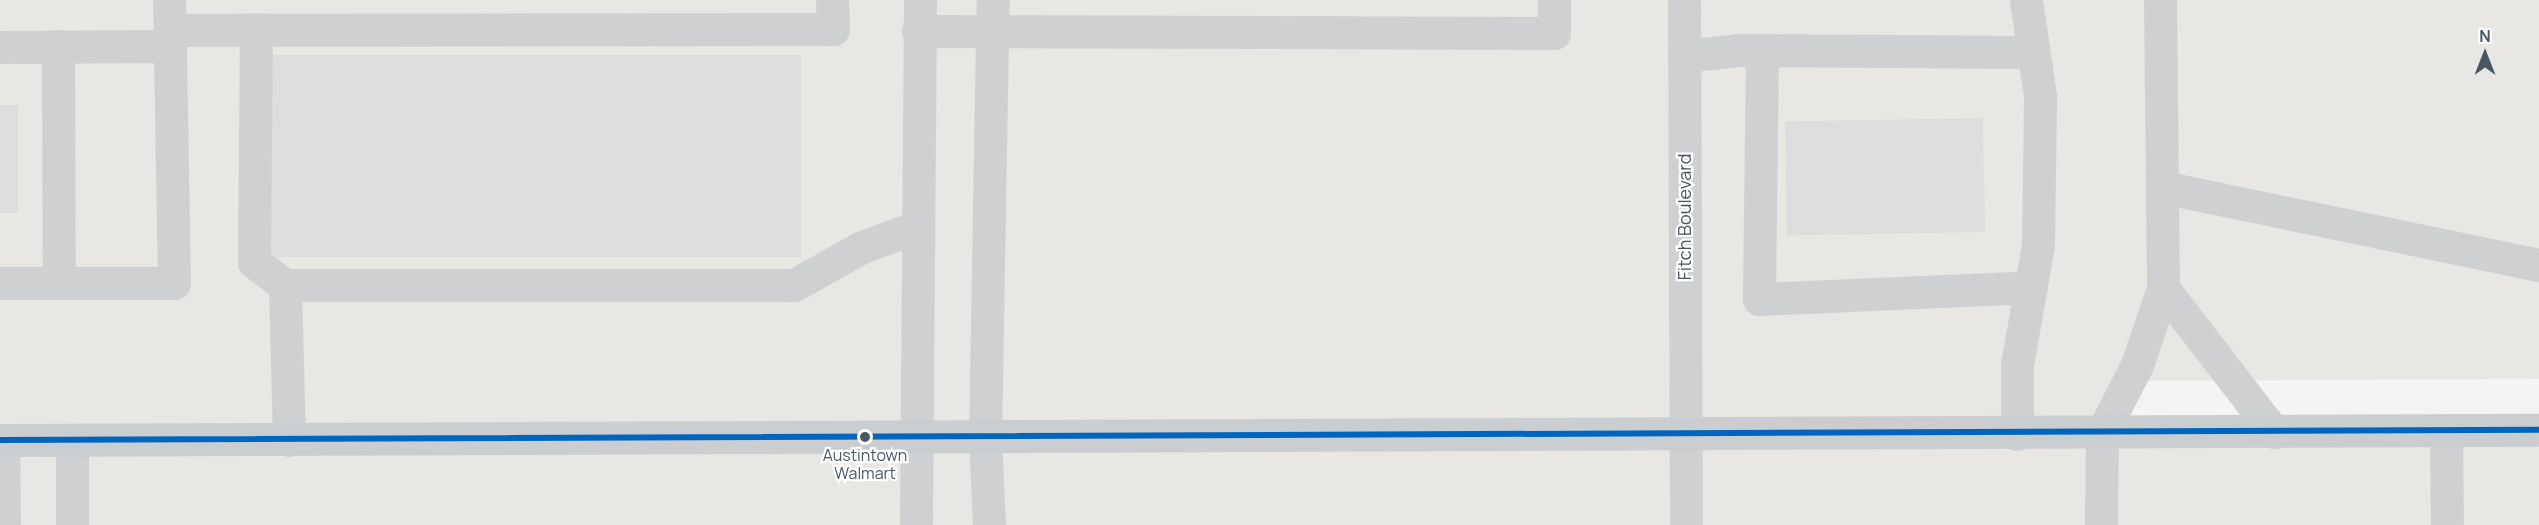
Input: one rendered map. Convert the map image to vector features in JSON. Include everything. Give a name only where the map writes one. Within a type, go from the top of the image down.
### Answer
[{"type":"main road","points":[[2,440],[2017,434],[2539,430]]},
{"type":"street","points":[[0,47],[58,46],[170,25],[256,29],[833,29],[832,0]]},
{"type":"street","points":[[916,525],[919,16],[991,16],[1554,33],[1554,0]]},
{"type":"street","name":"Fitch Boulevard","points":[[1684,0],[1688,435],[1686,525]]},
{"type":"street","points":[[2017,434],[2017,365],[2038,245],[2039,199],[2040,96],[2026,0]]},
{"type":"street","points":[[2101,525],[2102,433],[2137,364],[2163,288],[2160,0]]},
{"type":"street","points":[[989,525],[985,438],[991,16]]},
{"type":"street","points":[[0,283],[174,283],[170,25]]},
{"type":"street","points":[[256,29],[254,262],[285,285],[794,285],[862,247],[917,227]]},
{"type":"street","points":[[58,46],[59,283]]},
{"type":"street","points":[[1684,56],[1762,50],[2033,52]]},
{"type":"street","points":[[1762,50],[1759,299],[2031,287]]},
{"type":"street","points":[[2162,187],[2539,265]]},
{"type":"street","points":[[285,285],[289,440]]},
{"type":"street","points":[[2163,288],[2274,432]]},
{"type":"street","points":[[2446,430],[2447,525]]},
{"type":"street","points":[[2,440],[4,525]]},
{"type":"street","points":[[72,440],[72,525]]},
{"type":"shaded area","points":[[0,0],[2539,0],[2539,379],[2121,381],[2120,433],[2539,430],[2539,525],[0,525]]},
{"type":"building","points":[[268,55],[801,55],[801,257],[268,257]]},
{"type":"building","points":[[0,105],[18,105],[18,213],[0,213]]},
{"type":"building","points":[[1983,118],[1985,232],[1787,235],[1785,121]]},
{"type":"transit line","points":[[0,440],[2539,430]]},
{"type":"place","name":"Austintown Walmart","points":[[865,437]]}]
